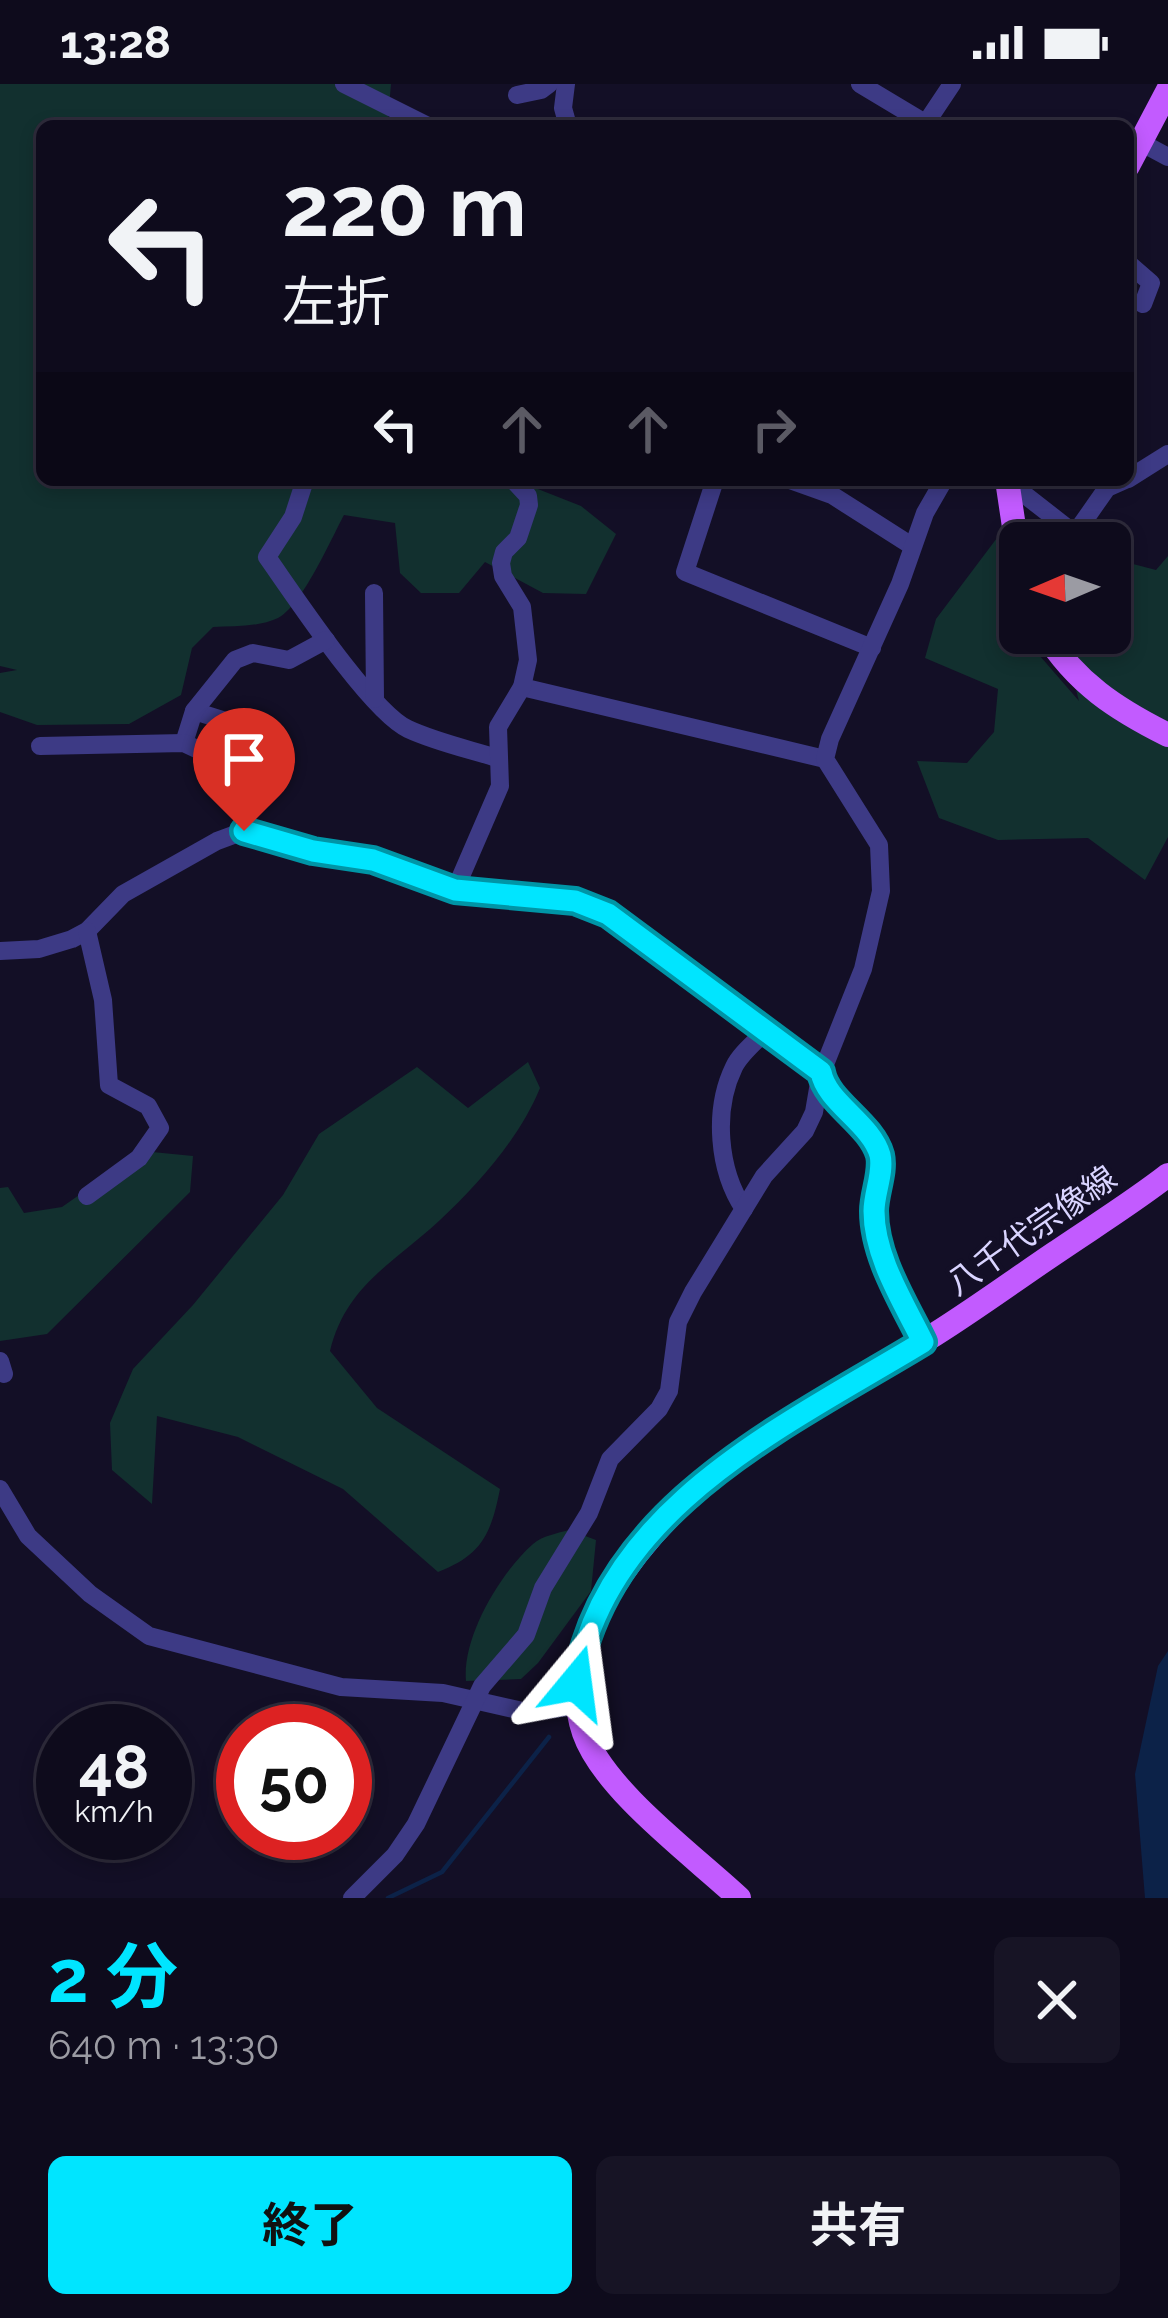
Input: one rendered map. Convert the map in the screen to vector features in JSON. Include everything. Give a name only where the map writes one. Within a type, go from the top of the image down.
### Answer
[{"type":"main road","points":[[1134,154],[1168,90]]},
{"type":"main road","points":[[1008,486],[1013,522]]},
{"type":"main road","points":[[1061,654],[1086,687],[1168,735]]},
{"type":"main road","name":"八千代宗像線","points":[[739,1898],[604,1772],[589,1745],[577,1706],[580,1654],[595,1618],[641,1547],[674,1508],[717,1470],[923,1342],[1168,1175]]},
{"type":"street","points":[[344,84],[416,120]]},
{"type":"street","points":[[517,94],[549,84]]},
{"type":"street","points":[[566,84],[566,120]]},
{"type":"street","points":[[860,84],[921,120]]},
{"type":"street","points":[[930,120],[952,84]]},
{"type":"street","points":[[1140,142],[1168,157]]},
{"type":"street","points":[[1134,268],[1151,283],[1143,304]]},
{"type":"street","points":[[1134,474],[1168,454]]},
{"type":"street","points":[[302,486],[293,517],[267,557],[326,640],[394,721],[497,758]]},
{"type":"street","points":[[455,890],[500,786],[497,727],[522,686],[528,660],[522,607],[503,576],[501,563],[504,552],[518,538],[529,505],[529,496],[519,486]]},
{"type":"street","points":[[713,486],[685,572],[872,648]]},
{"type":"street","points":[[807,486],[832,495],[913,547]]},
{"type":"street","points":[[825,759],[941,486]]},
{"type":"street","points":[[1013,486],[1070,530],[1079,528],[1111,486]]},
{"type":"street","points":[[374,593],[375,699]]},
{"type":"street","points":[[184,743],[194,711],[242,655],[289,660],[326,640]]},
{"type":"street","points":[[352,1898],[395,1856],[416,1824],[482,1686],[526,1635],[543,1588],[589,1513],[610,1459],[669,1391],[678,1322],[764,1176],[805,1131],[875,928],[882,860],[879,845],[825,759],[687,718],[522,686]]},
{"type":"street","points":[[194,711],[245,728]]},
{"type":"street","points":[[40,746],[184,743],[245,772],[244,831]]},
{"type":"street","points":[[0,951],[39,949],[87,931],[122,894],[244,831],[313,851],[373,860],[455,890],[575,901],[608,914],[821,1074],[872,1140],[881,1157],[874,1210],[877,1235],[923,1342]]},
{"type":"street","points":[[87,931],[103,1000],[109,1084],[148,1106],[160,1128],[139,1157],[87,1196]]},
{"type":"street","points":[[745,1209],[734,1194],[723,1157],[725,1091],[735,1063],[766,1031]]},
{"type":"street","points":[[0,1489],[28,1536],[90,1594],[149,1636],[341,1687],[443,1693],[527,1712],[577,1706]]},
{"type":"green space","points":[[0,84],[391,84],[386,120],[36,120],[36,486],[530,486],[581,506],[616,534],[586,594],[543,593],[485,562],[459,593],[421,593],[400,573],[395,523],[344,515],[287,611],[263,623],[213,627],[192,648],[181,695],[129,724],[37,725],[0,712],[0,673],[17,670],[0,666]]},
{"type":"green space","points":[[999,535],[999,654],[1038,654],[1079,701],[1067,654],[1131,654],[1131,563],[1156,570],[1168,556],[1168,837],[1145,880],[1088,838],[998,840],[939,818],[917,761],[967,763],[994,732],[998,689],[925,658],[936,619]]},
{"type":"green space","points":[[528,1062],[540,1088],[510,1142],[455,1206],[360,1292],[337,1328],[330,1351],[377,1408],[500,1489],[493,1519],[475,1550],[438,1572],[343,1489],[238,1437],[157,1416],[152,1504],[112,1470],[110,1423],[133,1369],[193,1305],[283,1195],[319,1134],[417,1067],[468,1108]]},
{"type":"green space","points":[[142,1151],[193,1156],[190,1192],[47,1334],[0,1341],[0,1188],[8,1187],[24,1213],[62,1207]]},
{"type":"green space","points":[[569,1530],[596,1540],[591,1591],[521,1679],[466,1681],[470,1645],[496,1588],[533,1544]]},
{"type":"water","points":[[1168,1651],[1168,1898],[1145,1898],[1135,1774],[1158,1666]]},
{"type":"waterway","points":[[388,1898],[442,1872],[549,1737]]},
{"type":"route","points":[[244,831],[313,851],[373,860],[455,890],[575,901],[608,914],[821,1072],[827,1087],[881,1157],[874,1210],[877,1235],[923,1342],[772,1432],[717,1470],[674,1508],[641,1547],[595,1618],[580,1654],[576,1683]]}]
